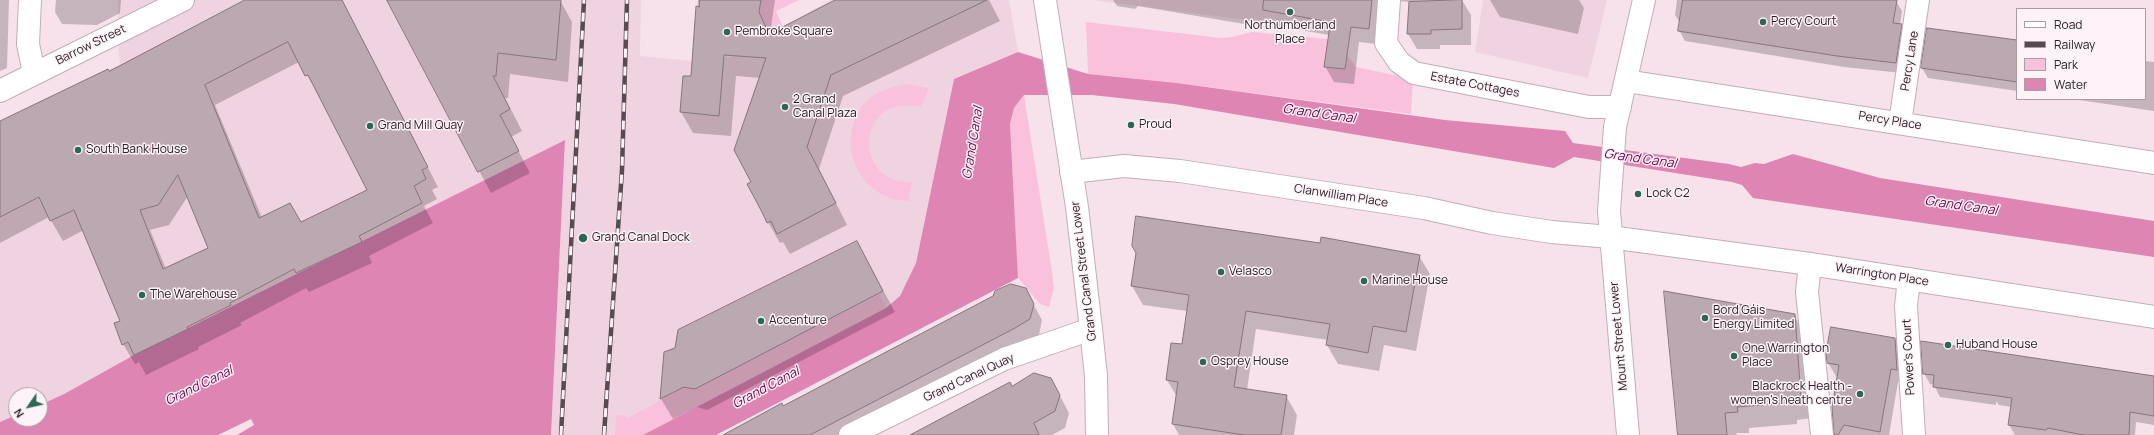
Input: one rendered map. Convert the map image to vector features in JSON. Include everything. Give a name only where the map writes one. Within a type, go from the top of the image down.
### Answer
[{"type":"street","points":[[30,0],[28,44],[34,73]]},
{"type":"street","name":"Barrow Street","points":[[0,91],[183,0]]},
{"type":"street","name":"Estate Cottages","points":[[1389,0],[1386,43],[1399,62],[1414,73],[1589,107],[1617,117]]},
{"type":"street","name":"Mount Street Lower","points":[[1628,435],[1610,237],[1611,187],[1617,117],[1644,0]]},
{"type":"street","name":"Percy Lane","points":[[1900,123],[1918,0]]},
{"type":"street","name":"Grand Canal Street Lower","points":[[1046,9],[1071,172],[1091,329],[1097,435]]},
{"type":"street","name":"Percy Place","points":[[1626,81],[2154,163]]},
{"type":"street","name":"Clanwilliam Place","points":[[1071,172],[1124,166],[1180,171],[1424,208],[1492,223],[1538,230],[1610,237]]},
{"type":"street","name":"Warrington Place","points":[[1610,237],[1810,264],[2154,317]]},
{"type":"street","points":[[1810,264],[1807,292],[1822,435]]},
{"type":"street","name":"Power's Court","points":[[1908,279],[1906,306],[1914,435]]},
{"type":"street","name":"Grand Canal Quay","points":[[850,435],[878,429],[1004,359],[1091,329]]},
{"type":"shaded area","points":[[118,0],[641,0],[640,56],[702,62],[733,56],[830,0],[1009,0],[1018,52],[954,79],[916,263],[900,296],[886,308],[643,435],[551,435],[565,140],[134,355],[48,401],[48,387],[8,387],[8,418],[0,422],[0,121],[108,69],[120,65],[117,33]]},
{"type":"shaded area","points":[[1091,0],[1316,0],[1314,29]]},
{"type":"shaded area","points":[[1483,0],[1607,0],[1588,78],[1475,52]]},
{"type":"green space","points":[[761,0],[799,0],[776,11],[783,27],[770,34],[757,8]]},
{"type":"green space","points":[[1086,22],[1221,38],[1252,32],[1328,39],[1325,67],[1345,69],[1347,55],[1356,67],[1413,79],[1411,114],[1177,83],[1088,74]]},
{"type":"green space","points":[[906,84],[929,88],[921,107],[899,106],[883,113],[873,126],[869,141],[871,156],[879,170],[893,179],[912,182],[909,201],[888,197],[875,190],[865,181],[857,169],[852,156],[851,142],[852,128],[857,115],[865,103],[874,95],[890,88]]},
{"type":"green space","points":[[1024,95],[1054,288],[1049,307],[1040,304],[1018,278],[1010,124],[1014,108]]},
{"type":"green space","points":[[879,294],[886,308],[643,435],[615,435],[616,415],[627,416],[628,418],[684,387],[695,389]]},
{"type":"water","name":"Grand Canal","points":[[1018,52],[1088,74],[1177,83],[1445,120],[1565,131],[1573,143],[1729,164],[1741,167],[1755,163],[1764,164],[1793,154],[1880,178],[2154,221],[2154,257],[1753,198],[1742,185],[1732,182],[1574,157],[1554,168],[1174,104],[1092,95],[1024,95],[1014,108],[1010,124],[1018,278],[716,435],[643,435],[886,308],[900,296],[916,263],[954,79]]},
{"type":"water","name":"Grand Canal Dock","points":[[565,140],[551,435],[0,435],[0,422],[8,418],[8,427],[48,427],[48,401],[134,355]]},
{"type":"pier","points":[[251,419],[254,425],[237,435],[218,435]]},
{"type":"building","points":[[245,0],[342,0],[428,167],[422,170],[426,179],[414,186],[422,203],[359,236],[362,242],[296,273],[294,269],[230,303],[231,305],[187,327],[188,329],[134,355],[128,342],[122,345],[114,323],[120,321],[74,210],[50,221],[39,197],[0,217],[0,121],[108,69],[109,71]],"holes":[[[288,42],[305,76],[308,75],[367,190],[301,222],[290,203],[259,218],[205,85]],[[178,175],[208,248],[163,269],[140,210],[158,205]]]},
{"type":"building","points":[[387,0],[561,0],[556,60],[498,53],[496,76],[493,76],[510,109],[500,115],[519,151],[478,172]]},
{"type":"building","points":[[700,0],[761,0],[759,12],[769,34],[835,0],[987,0],[831,75],[807,147],[836,203],[777,234],[771,221],[767,223],[747,184],[751,182],[734,150],[766,58],[724,55],[719,116],[680,112],[683,76],[691,76],[696,6],[699,7]]},
{"type":"building","points":[[1264,0],[1372,0],[1369,29],[1351,27],[1345,69],[1324,67],[1330,25],[1324,24],[1324,21],[1263,10]]},
{"type":"building","points":[[1462,0],[1462,29],[1431,30],[1431,34],[1407,34],[1409,2]]},
{"type":"building","points":[[1683,0],[1897,0],[1893,23],[1902,24],[1896,63],[1837,56],[1678,31]]},
{"type":"building","points":[[1927,28],[2016,40],[2016,82],[1921,68]]},
{"type":"building","points":[[1136,216],[1320,243],[1321,237],[1420,255],[1406,332],[1373,326],[1368,353],[1326,345],[1330,324],[1246,311],[1234,387],[1287,395],[1281,435],[1244,435],[1172,424],[1178,382],[1166,380],[1171,343],[1182,344],[1189,295],[1131,286],[1136,253],[1132,246]]},
{"type":"building","name":"Accenture","points":[[857,241],[883,291],[695,389],[684,387],[660,399],[664,352],[675,348],[678,330]]},
{"type":"building","points":[[1011,284],[1026,288],[1034,304],[1030,319],[1015,328],[810,435],[723,435],[782,403],[783,406],[993,296],[995,291]]},
{"type":"building","name":"One Warrington Place","points":[[1664,291],[1795,314],[1801,398],[1785,400],[1785,403],[1737,407],[1738,412],[1725,413],[1727,435],[1678,435]]},
{"type":"building","name":"Blackrock Health - women's heath centre","points":[[1831,327],[1895,338],[1897,370],[1891,369],[1880,432],[1844,425],[1838,435],[1834,435],[1832,407],[1839,365],[1827,363],[1826,353]]},
{"type":"building","points":[[1921,341],[2154,376],[2154,416],[2130,412],[2129,435],[2083,435],[2048,428],[2046,430],[2008,425],[2012,398],[1933,387],[1934,375],[1923,374]]},
{"type":"building","points":[[1034,373],[1051,378],[1060,395],[1055,411],[1034,423],[1039,435],[910,435],[1010,382],[1012,386]]},
{"type":"railway","points":[[561,435],[584,0]]},
{"type":"railway","points":[[604,435],[622,170],[627,0]]},
{"type":"place","name":"Northumberland Place","points":[[1290,12]]},
{"type":"place","name":"Percy Court","points":[[1763,22]]},
{"type":"place","name":"Pembroke Square","points":[[727,32]]},
{"type":"place","name":"2 Grand Canal Plaza","points":[[785,107]]},
{"type":"place","name":"Proud","points":[[1131,125]]},
{"type":"place","name":"Grand Mill Quay","points":[[370,126]]},
{"type":"place","name":"South Bank House","points":[[78,150]]},
{"type":"place","name":"Lock C2","points":[[1638,194]]},
{"type":"place","name":"Grand Canal Dock","points":[[583,238]]},
{"type":"place","name":"Velasco","points":[[1221,272]]},
{"type":"place","name":"Marine House","points":[[1364,281]]},
{"type":"place","name":"The Warehouse","points":[[142,295]]},
{"type":"place","name":"Bord Gáis Energy Limited","points":[[1705,318]]},
{"type":"place","name":"Accenture","points":[[761,321]]},
{"type":"place","name":"Huband House","points":[[1948,345]]},
{"type":"place","name":"One Warrington Place","points":[[1734,356]]},
{"type":"place","name":"Osprey House","points":[[1203,362]]},
{"type":"place","name":"Blackrock Health - women's heath centre","points":[[1860,394]]}]
